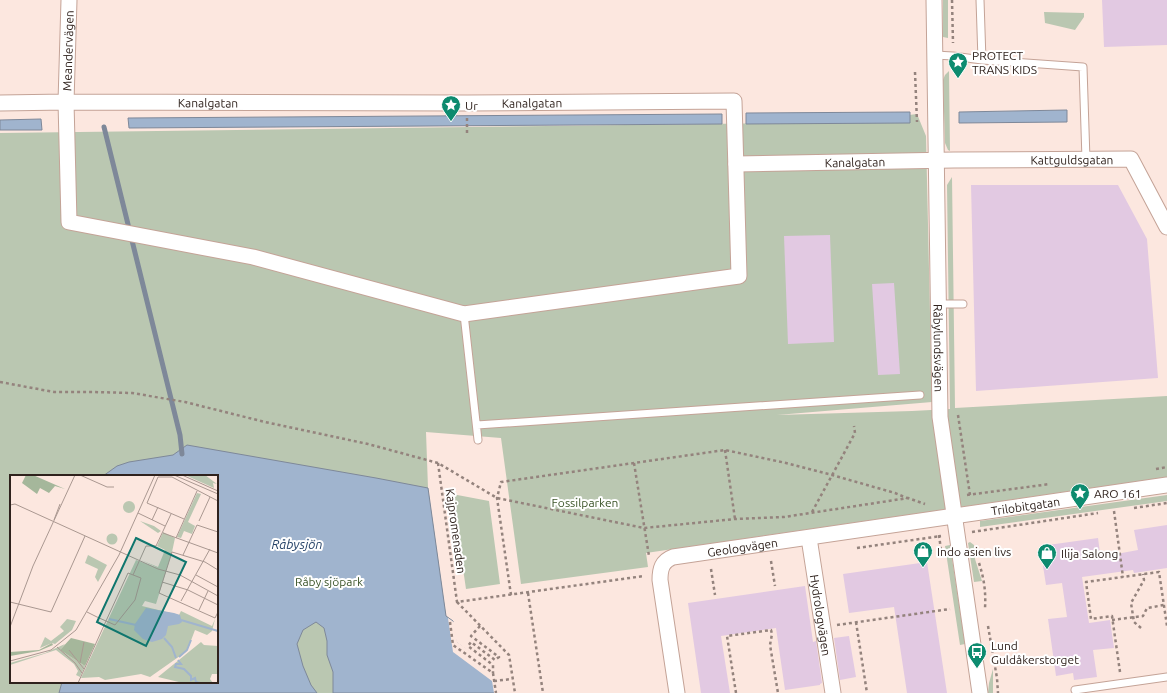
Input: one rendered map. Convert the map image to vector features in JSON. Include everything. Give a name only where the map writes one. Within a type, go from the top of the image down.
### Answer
[{"type":"street","name":"Meandervägen","points":[[69,0],[66,102],[69,222],[253,257],[464,314]]},
{"type":"street","name":"Råbylundsvägen","points":[[934,0],[936,55],[940,417],[980,693]]},
{"type":"street","name":"Kanalgatan","points":[[0,103],[466,103],[734,101],[736,164],[937,161]]},
{"type":"street","name":"Kattguldsgatan","points":[[937,161],[1131,160],[1167,227]]},
{"type":"street","points":[[464,314],[739,276],[736,164]]},
{"type":"street","name":"Trilobitgatan","points":[[954,516],[1167,485]]},
{"type":"street","name":"Geologvägen","points":[[660,574],[664,562],[673,557],[954,516]]},
{"type":"street","name":"Hydrologvägen","points":[[809,538],[833,693]]},
{"type":"street","points":[[660,574],[678,693]]},
{"type":"lane","points":[[980,0],[982,60]]},
{"type":"lane","points":[[936,55],[982,60],[1083,67],[1086,160]]},
{"type":"lane","points":[[939,304],[963,304]]},
{"type":"lane","points":[[464,314],[478,440]]},
{"type":"lane","points":[[477,425],[920,395]]},
{"type":"lane","points":[[1075,690],[1167,677]]},
{"type":"path","points":[[915,72],[917,122]]},
{"type":"path","points":[[0,382],[54,392],[132,393],[185,402],[265,422],[368,444],[438,463],[497,498],[644,528],[735,519],[784,517],[908,498]]},
{"type":"path","points":[[958,415],[975,538]]},
{"type":"path","points":[[812,513],[855,433],[854,426]]},
{"type":"path","points":[[725,450],[735,519]]},
{"type":"path","points":[[511,595],[497,498],[501,482],[725,450],[786,463],[832,475],[895,493],[928,505]]},
{"type":"path","name":"Kajpromenaden","points":[[438,463],[457,602]]},
{"type":"path","points":[[634,463],[650,566],[660,574]]},
{"type":"path","points":[[1149,470],[1167,466]]},
{"type":"path","points":[[970,494],[1056,483]]},
{"type":"path","points":[[1114,511],[1123,577]]},
{"type":"path","points":[[978,560],[985,588],[986,614]]},
{"type":"path","points":[[771,561],[775,586]]},
{"type":"path","points":[[711,569],[715,595]]},
{"type":"path","points":[[1122,683],[1112,616],[1091,619],[1086,582],[1159,572],[1167,626]]},
{"type":"path","points":[[457,602],[660,574]]},
{"type":"path","points":[[1141,628],[1134,622],[1131,603],[1144,580],[1143,574]]},
{"type":"path","points":[[528,593],[543,693]]},
{"type":"path","points":[[457,602],[509,655],[515,693]]},
{"type":"path","points":[[1112,620],[1143,616],[1147,608],[1164,605]]},
{"type":"path","points":[[822,627],[950,608]]},
{"type":"path","points":[[988,621],[998,693]]},
{"type":"path","points":[[450,622],[453,645],[493,674]]},
{"type":"path","points":[[856,622],[867,693]]},
{"type":"path","points":[[480,626],[471,636],[499,657],[495,660],[471,642],[468,646],[492,665],[496,693]]},
{"type":"path","points":[[736,693],[727,636],[771,630],[772,634],[770,645],[778,693]]},
{"type":"path","points":[[494,681],[512,679]]},
{"type":"green space","points":[[943,0],[948,0],[948,38],[943,37]]},
{"type":"green space","points":[[1044,12],[1084,13],[1084,17],[1075,30],[1045,23]]},
{"type":"green space","points":[[949,71],[950,151],[945,143],[943,80]]},
{"type":"green space","points":[[917,114],[926,136],[932,402],[777,415],[950,409],[947,185],[952,177],[955,408],[1167,396],[1167,477],[646,553],[648,567],[521,584],[501,438],[426,432],[428,488],[446,616],[453,621],[456,642],[499,693],[0,693],[0,133],[853,122]]},
{"type":"green space","points":[[452,494],[489,501],[500,584],[466,589]]},
{"type":"green space","points":[[1167,495],[1167,501],[980,527],[980,521]]},
{"type":"green space","points":[[970,542],[974,545],[975,559],[982,581],[974,582],[968,543]]},
{"type":"green space","points":[[950,545],[965,644],[960,645],[945,546]]},
{"type":"green space","points":[[993,669],[993,693],[988,693],[989,683]]},
{"type":"water","points":[[1067,110],[1067,122],[959,123],[959,112]]},
{"type":"water","points":[[910,112],[910,123],[746,124],[746,113]]},
{"type":"water","points":[[722,114],[722,124],[129,128],[128,118]]},
{"type":"water","points":[[41,119],[42,130],[0,130],[0,120]]},
{"type":"water","name":"Råbysjön","points":[[187,445],[428,488],[446,616],[453,621],[456,642],[495,671],[499,693],[333,693],[333,672],[327,655],[327,641],[324,628],[316,622],[303,630],[297,644],[303,666],[311,685],[317,693],[59,693],[62,683],[218,683],[218,475],[104,475],[117,466],[129,462],[173,455]]},
{"type":"pier","points":[[448,618],[455,623],[457,642],[497,670],[501,693],[494,693],[492,681],[453,652]]},
{"type":"building","points":[[1102,0],[1167,0],[1167,45],[1104,47]]},
{"type":"building","points":[[971,185],[1118,185],[1147,239],[1158,378],[976,391]]},
{"type":"building","points":[[830,235],[834,342],[788,344],[784,236]]},
{"type":"building","points":[[894,283],[900,374],[878,375],[872,284]]},
{"type":"building","points":[[1167,525],[1167,568],[1134,573],[1133,570],[1082,577],[1089,623],[1110,620],[1114,648],[1093,650],[1097,677],[1074,680],[1073,673],[1056,676],[1048,619],[1067,617],[1062,583],[1046,585],[1043,566],[1051,564],[1048,545],[1098,538],[1100,553],[1110,552],[1111,555],[1138,550],[1134,530]]},
{"type":"building","points":[[927,562],[947,693],[907,693],[894,607],[849,613],[843,574]]},
{"type":"building","points":[[805,586],[813,642],[816,641],[822,683],[820,685],[785,690],[776,628],[721,636],[730,693],[701,693],[688,603]]},
{"type":"building","points":[[849,636],[856,677],[840,680],[834,638]]},
{"type":"waterway","points":[[104,127],[180,435],[182,454]]},
{"type":"place","name":"PROTECT TRANS KIDS","points":[[958,79]]},
{"type":"place","name":"Ur","points":[[451,122]]},
{"type":"place","name":"ARO 161","points":[[1080,510]]},
{"type":"place","name":"Indo asien livs","points":[[923,568]]},
{"type":"place","name":"Ilija Salong","points":[[1047,570]]},
{"type":"place","name":"Lund Guldåkerstorget","points":[[977,669]]},
{"type":"park label","name":"Fossilparken","points":[[585,502]]},
{"type":"park label","name":"Råby sjöpark","points":[[329,581]]}]
